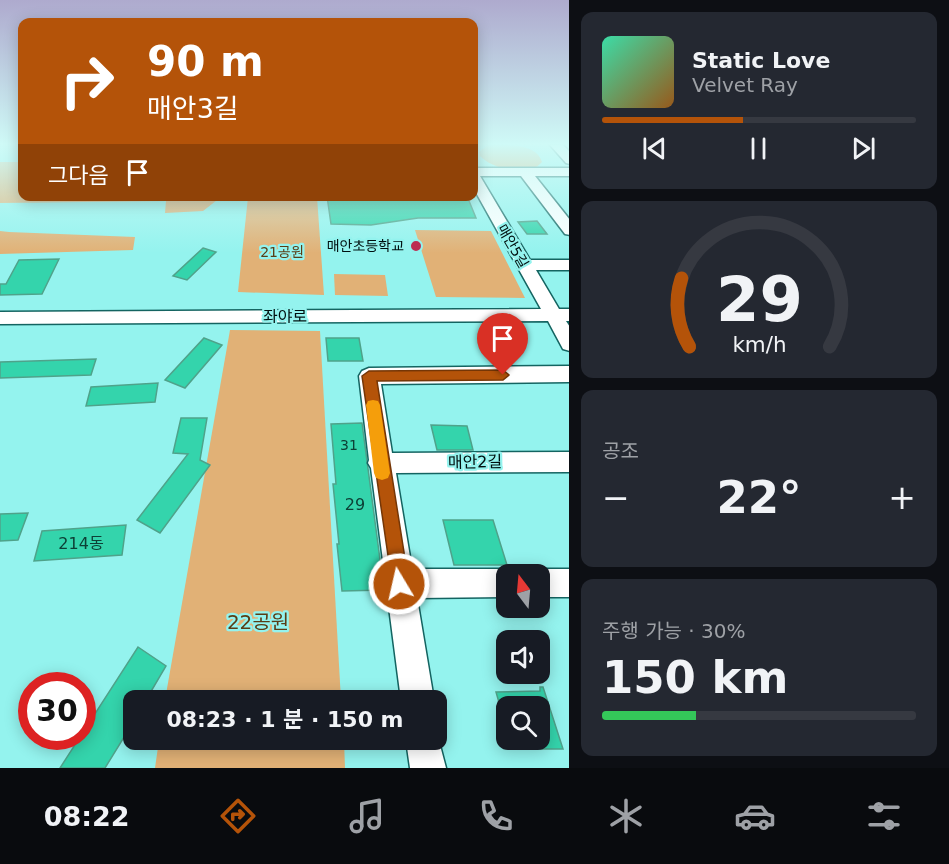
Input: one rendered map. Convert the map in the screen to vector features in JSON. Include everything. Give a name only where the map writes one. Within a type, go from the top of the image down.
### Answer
[{"type":"street","points":[[532,181],[569,230]]},
{"type":"street","name":"매안5길","points":[[478,184],[524,265],[561,315]]},
{"type":"street","points":[[524,265],[569,265]]},
{"type":"street","points":[[561,315],[569,341]]},
{"type":"street","name":"좌야로","points":[[0,318],[561,315]]},
{"type":"street","points":[[415,690],[380,463],[369,376],[569,374]]},
{"type":"street","name":"매안2길","points":[[380,463],[569,462]]},
{"type":"street","points":[[399,584],[496,583]]},
{"type":"street","points":[[550,583],[569,583]]},
{"type":"street","points":[[425,750],[428,768]]},
{"type":"green space","points":[[0,181],[18,181],[18,201],[166,201],[0,203]]},
{"type":"green space","points":[[166,201],[216,201],[203,211],[165,213]]},
{"type":"green space","name":"21공원","points":[[248,201],[317,201],[324,295],[238,292]]},
{"type":"green space","points":[[415,230],[491,231],[525,298],[436,297]]},
{"type":"green space","points":[[0,231],[135,237],[133,250],[0,254]]},
{"type":"green space","points":[[334,274],[385,275],[388,296],[335,295]]},
{"type":"green space","name":"22공원","points":[[230,330],[320,331],[340,690],[167,690]]},
{"type":"green space","points":[[158,750],[344,750],[345,768],[155,768]]},
{"type":"building","points":[[328,201],[469,201],[476,218],[418,218],[371,225],[331,224]]},
{"type":"building","points":[[537,221],[547,234],[527,234],[518,222]]},
{"type":"building","points":[[203,248],[216,252],[187,280],[173,276]]},
{"type":"building","points":[[59,259],[42,294],[0,295],[0,284],[6,284],[19,260]]},
{"type":"building","points":[[204,338],[222,345],[185,388],[165,380]]},
{"type":"building","points":[[326,338],[359,338],[363,361],[328,361]]},
{"type":"building","points":[[96,359],[91,375],[0,378],[0,362]]},
{"type":"building","points":[[158,383],[155,402],[86,406],[91,387]]},
{"type":"building","points":[[181,418],[207,418],[200,460],[210,465],[160,533],[137,520],[188,454],[173,453]]},
{"type":"building","points":[[362,423],[384,590],[342,591],[333,484],[336,484],[331,424]]},
{"type":"building","points":[[431,425],[467,426],[473,450],[437,450]]},
{"type":"building","points":[[28,513],[18,540],[0,541],[0,514]]},
{"type":"building","points":[[443,520],[493,520],[507,564],[454,565]]},
{"type":"building","points":[[126,525],[122,555],[34,561],[42,531]]},
{"type":"building","points":[[138,647],[166,666],[152,690],[123,690],[123,739],[105,768],[60,768],[72,750],[96,750],[96,712]]},
{"type":"building","points":[[540,687],[543,687],[546,696],[497,696],[496,692],[540,691]]},
{"type":"building","points":[[550,709],[563,749],[550,749]]},
{"type":"slow traffic","points":[[373,405],[382,473]]},
{"type":"place","name":"매안초등학교","points":[[416,246]]},
{"type":"route","points":[[399,584],[369,376],[503,375]]}]
